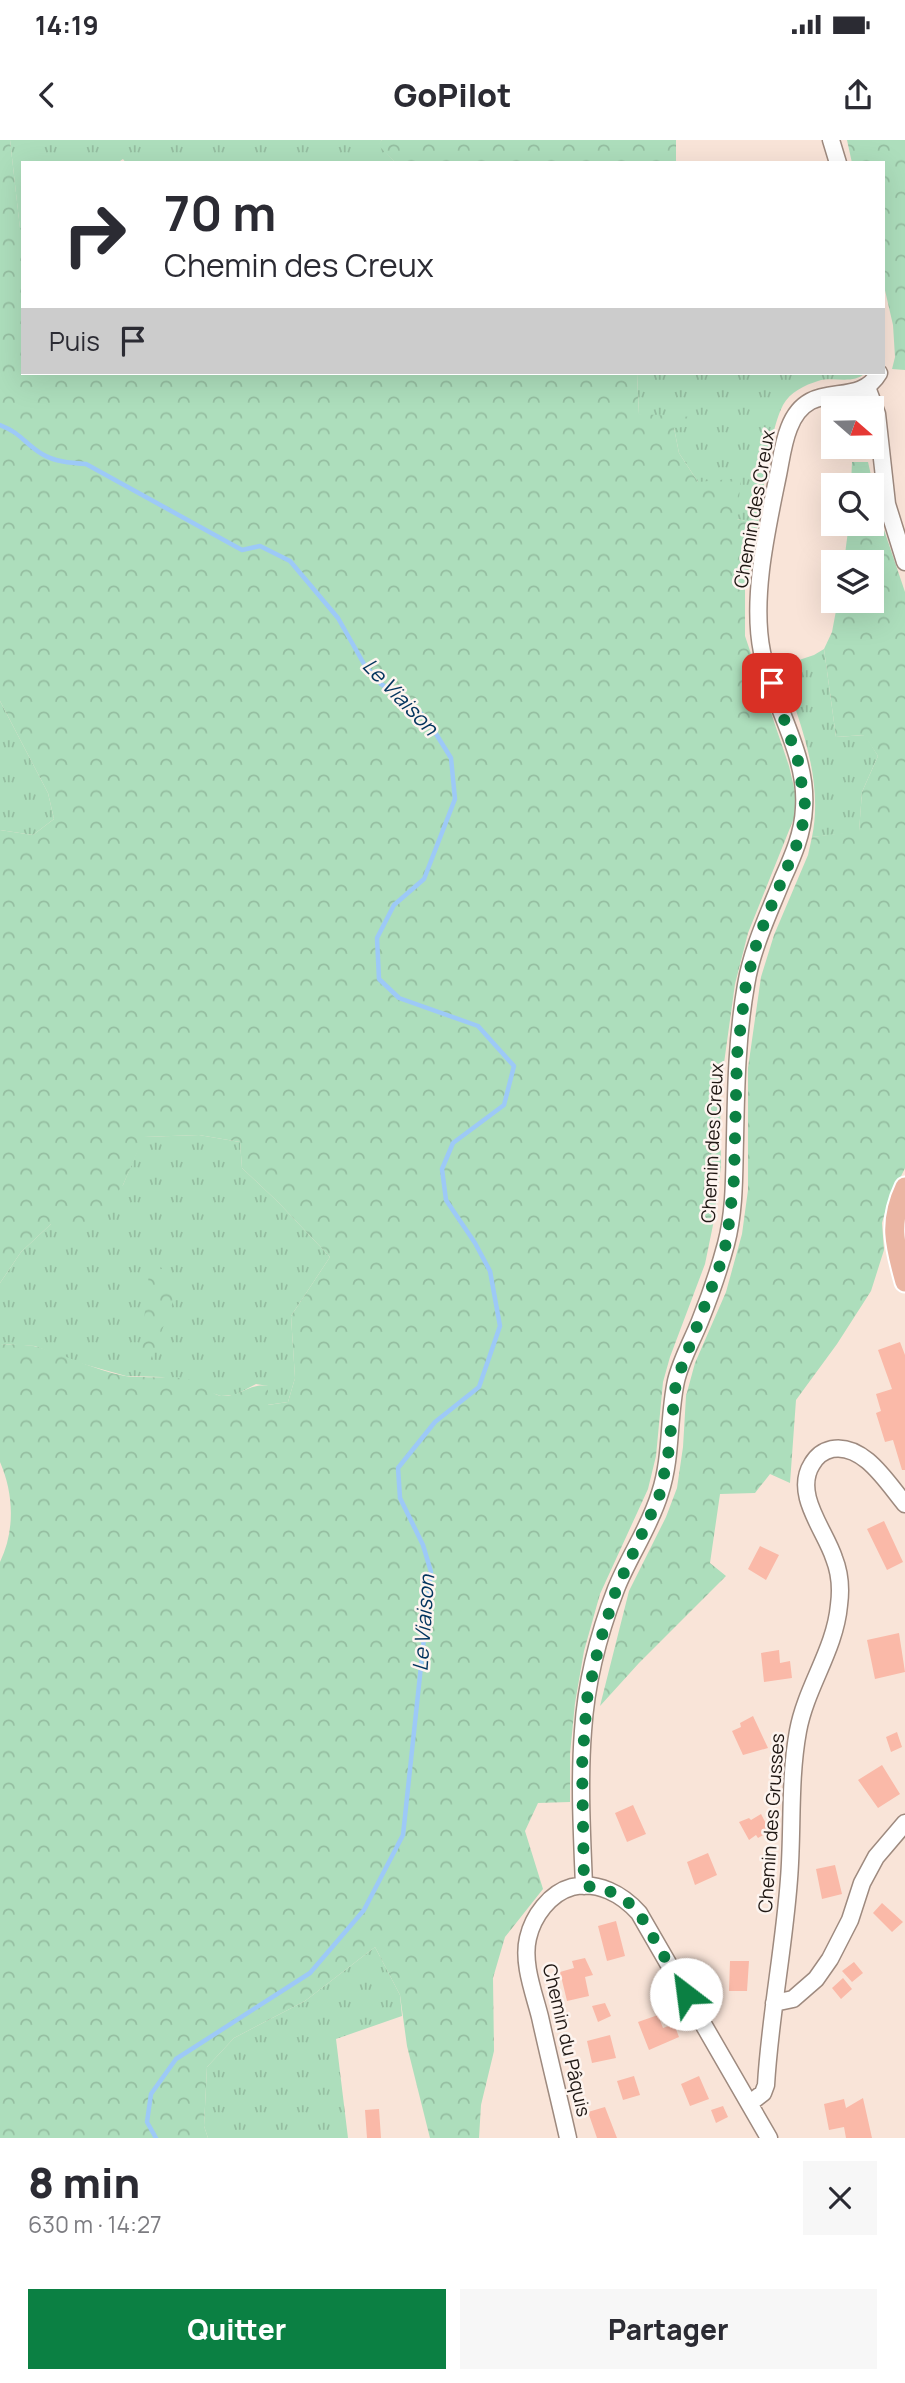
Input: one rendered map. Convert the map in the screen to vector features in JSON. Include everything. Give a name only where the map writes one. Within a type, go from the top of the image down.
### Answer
[{"type":"main road","points":[[905,1187],[896,1209],[894,1231],[905,1282]]},
{"type":"street","points":[[831,140],[837,161]]},
{"type":"street","points":[[877,375],[867,387],[877,414],[887,504],[905,562]]},
{"type":"street","name":"Chemin des Creux","points":[[584,1886],[582,1765],[587,1699],[599,1645],[616,1590],[659,1497],[668,1456],[676,1382],[727,1240],[734,1179],[737,1055],[746,984],[758,938],[803,823],[805,805],[798,761],[762,653],[759,599],[775,491],[789,427],[796,414],[805,405],[825,394],[845,394],[867,387]]},
{"type":"street","name":"Chemin des Grusses","points":[[750,2102],[763,2093],[766,2085],[788,1890],[797,1739],[808,1696],[836,1623],[839,1602],[839,1575],[835,1561],[808,1500],[806,1480],[809,1469],[821,1454],[832,1449],[852,1451],[880,1473],[905,1504]]},
{"type":"street","points":[[774,2003],[793,1999],[816,1979],[830,1959],[850,1920],[862,1883],[876,1857],[905,1823]]},
{"type":"street","points":[[584,1886],[613,1892],[630,1903],[639,1913],[769,2138]]},
{"type":"street","name":"Chemin du Pâquis","points":[[568,2138],[528,1969],[527,1939],[533,1924],[549,1901],[561,1891],[584,1886]]},
{"type":"green space","points":[[0,140],[10,140],[21,228],[21,375],[637,375],[639,414],[693,417],[692,426],[674,428],[679,453],[698,482],[741,478],[737,519],[758,524],[745,589],[745,636],[789,766],[796,796],[794,818],[748,933],[735,984],[720,1092],[721,1166],[713,1225],[705,1264],[663,1382],[656,1456],[648,1489],[600,1594],[584,1651],[570,1754],[570,1802],[538,1803],[525,1831],[543,1889],[505,1937],[493,1978],[494,2051],[481,2105],[479,2138],[430,2138],[407,2046],[400,1995],[375,1947],[305,2001],[234,2038],[207,2067],[204,2126],[208,2138],[0,2138],[0,1562],[8,1538],[11,1512],[8,1487],[0,1462],[0,1344],[38,1347],[125,1376],[192,1380],[222,1396],[255,1386],[268,1386],[268,1405],[288,1402],[295,1378],[291,1316],[330,1257],[242,1168],[240,1142],[199,1135],[144,1137],[123,1185],[89,1231],[51,1224],[21,1252],[0,1283],[0,830],[33,835],[54,819],[48,793],[0,701]]},
{"type":"green space","points":[[10,140],[382,140],[379,145],[394,161],[21,161],[20,229]]},
{"type":"green space","points":[[382,140],[676,140],[676,161],[394,161],[378,145]]},
{"type":"green space","points":[[847,140],[905,140],[905,370],[892,369],[895,357],[893,325],[885,290],[885,161],[852,161]]},
{"type":"green space","points":[[637,375],[862,375],[855,379],[813,383],[786,400],[774,430],[758,524],[737,519],[698,482],[679,453],[674,428],[639,414]]},
{"type":"green space","points":[[852,462],[868,462],[870,473],[852,473]]},
{"type":"green space","points":[[884,530],[905,592],[905,1168],[887,1205],[882,1223],[884,1250],[871,1291],[796,1400],[790,1483],[770,1474],[755,1493],[720,1494],[710,1563],[726,1576],[600,1706],[629,1591],[666,1517],[677,1488],[686,1396],[695,1363],[726,1292],[742,1234],[748,1190],[748,1068],[761,977],[774,935],[808,855],[812,837],[859,831],[862,792],[878,756],[864,735],[836,737],[824,649],[832,632],[836,613],[884,613],[884,550],[846,550],[847,536],[884,536]]},
{"type":"green space","points":[[824,649],[836,737],[865,735],[878,756],[862,792],[859,832],[812,837],[815,793],[812,771],[802,729],[781,666]]},
{"type":"green space","points":[[0,701],[48,793],[54,819],[33,835],[0,830]]},
{"type":"green space","points":[[199,1135],[240,1142],[242,1168],[330,1257],[291,1316],[295,1378],[288,1402],[267,1405],[268,1386],[256,1384],[235,1395],[221,1396],[162,1377],[126,1376],[76,1362],[35,1346],[0,1344],[0,1283],[21,1252],[51,1224],[123,1185],[143,1137]]},
{"type":"green space","points":[[160,1267],[174,1274],[176,1294],[150,1361],[140,1358],[149,1273]]},
{"type":"green space","points":[[375,1947],[400,1995],[402,2016],[336,2039],[348,2138],[208,2138],[204,2126],[207,2067],[234,2038],[305,2001]]},
{"type":"building","points":[[900,1342],[905,1355],[905,1470],[902,1470],[893,1440],[885,1442],[876,1413],[881,1411],[876,1394],[892,1389],[878,1350]]},
{"type":"building","points":[[884,1521],[903,1562],[887,1570],[867,1529]]},
{"type":"building","points":[[760,1546],[779,1555],[766,1580],[748,1569]]},
{"type":"building","points":[[899,1633],[905,1672],[875,1679],[867,1640]]},
{"type":"building","points":[[779,1650],[780,1663],[790,1661],[792,1678],[764,1682],[761,1653]]},
{"type":"building","points":[[753,1716],[768,1748],[743,1755],[732,1731]]},
{"type":"building","points":[[897,1732],[902,1747],[891,1752],[886,1737]]},
{"type":"building","points":[[882,1765],[900,1794],[878,1808],[858,1780]]},
{"type":"building","points":[[633,1805],[646,1834],[627,1842],[615,1813]]},
{"type":"building","points":[[761,1814],[770,1831],[749,1840],[739,1822],[749,1818],[751,1820]]},
{"type":"building","points":[[708,1853],[717,1875],[695,1885],[687,1862]]},
{"type":"building","points":[[835,1865],[842,1894],[822,1899],[816,1869]]},
{"type":"building","points":[[882,1903],[903,1922],[892,1932],[873,1913]]},
{"type":"building","points":[[616,1921],[625,1956],[607,1961],[598,1926]]},
{"type":"building","points":[[585,1958],[593,1975],[585,1977],[589,1996],[567,2001],[560,1972],[574,1968],[572,1961]]},
{"type":"building","points":[[730,1961],[749,1961],[747,1991],[729,1991]]},
{"type":"building","points":[[854,1962],[863,1973],[852,1982],[842,1971]]},
{"type":"building","points":[[843,1978],[852,1989],[841,1999],[832,1988]]},
{"type":"building","points":[[605,2003],[611,2016],[598,2022],[592,2006]]},
{"type":"building","points":[[658,2015],[663,2028],[674,2024],[679,2037],[649,2050],[638,2022]]},
{"type":"building","points":[[610,2035],[616,2058],[592,2063],[587,2041]]},
{"type":"building","points":[[634,2076],[640,2095],[623,2100],[617,2081]]},
{"type":"building","points":[[699,2076],[709,2099],[690,2106],[681,2084]]},
{"type":"building","points":[[863,2098],[872,2138],[846,2138],[844,2127],[829,2130],[824,2104],[844,2099],[846,2108]]},
{"type":"building","points":[[723,2106],[728,2117],[716,2123],[711,2110]]},
{"type":"building","points":[[605,2107],[617,2138],[597,2138],[588,2112]]},
{"type":"building","points":[[379,2109],[381,2138],[367,2138],[365,2110]]},
{"type":"waterway","name":"Le Viaison","points":[[0,425],[47,457],[86,464],[242,550],[260,546],[290,561],[338,618],[364,664],[381,684],[413,705],[428,721],[451,758],[455,799],[424,879],[394,905],[377,938],[379,979],[399,998],[478,1026],[514,1066],[504,1105],[453,1143],[442,1169],[446,1200],[490,1271],[500,1326],[479,1387],[435,1422],[398,1468],[400,1498],[423,1545],[431,1572],[403,1835],[364,1910],[310,1973],[176,2059],[151,2094],[147,2122],[156,2138]]},
{"type":"route","points":[[686,1994],[639,1913],[630,1903],[622,1896],[600,1887],[584,1886],[583,1728],[599,1645],[616,1590],[659,1497],[668,1456],[676,1382],[719,1268],[732,1216],[737,1055],[746,984],[758,938],[797,844],[805,805],[798,761],[772,683]]}]
